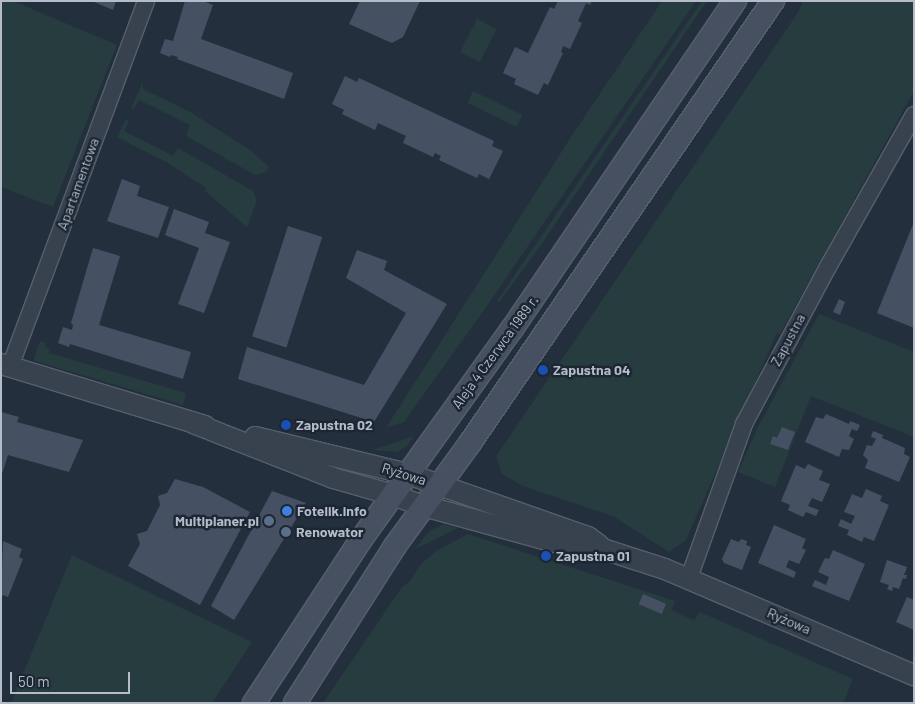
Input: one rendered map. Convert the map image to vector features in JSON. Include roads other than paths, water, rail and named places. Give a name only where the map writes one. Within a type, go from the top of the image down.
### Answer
[{"type":"main road","name":"Aleja 4 Czerwca 1989 r.","points":[[254,703],[393,495],[512,329],[735,1]]},
{"type":"main road","name":"Aleja 4 Czerwca 1989 r.","points":[[295,703],[392,550],[440,485],[773,1]]},
{"type":"street","name":"Apartamentowa","points":[[6,366],[146,1]]},
{"type":"street","name":"Zapustna","points":[[689,578],[744,424],[824,273],[914,115]]},
{"type":"street","name":"Ryżowa","points":[[6,366],[192,423],[408,474],[588,537],[606,550]]},
{"type":"street","name":"Ryżowa","points":[[192,423],[333,478],[424,506],[551,541],[584,549],[606,550],[689,578],[914,675]]},
{"type":"place","name":"Zapustna 04","points":[[543,370]]},
{"type":"place","name":"Zapustna 02","points":[[286,425]]},
{"type":"place","name":"Fotelik.info","points":[[287,511]]},
{"type":"place","name":"Multiplaner.pl","points":[[269,521]]},
{"type":"place","name":"Renowator","points":[[286,532]]},
{"type":"place","name":"Zapustna 01","points":[[546,556]]}]
